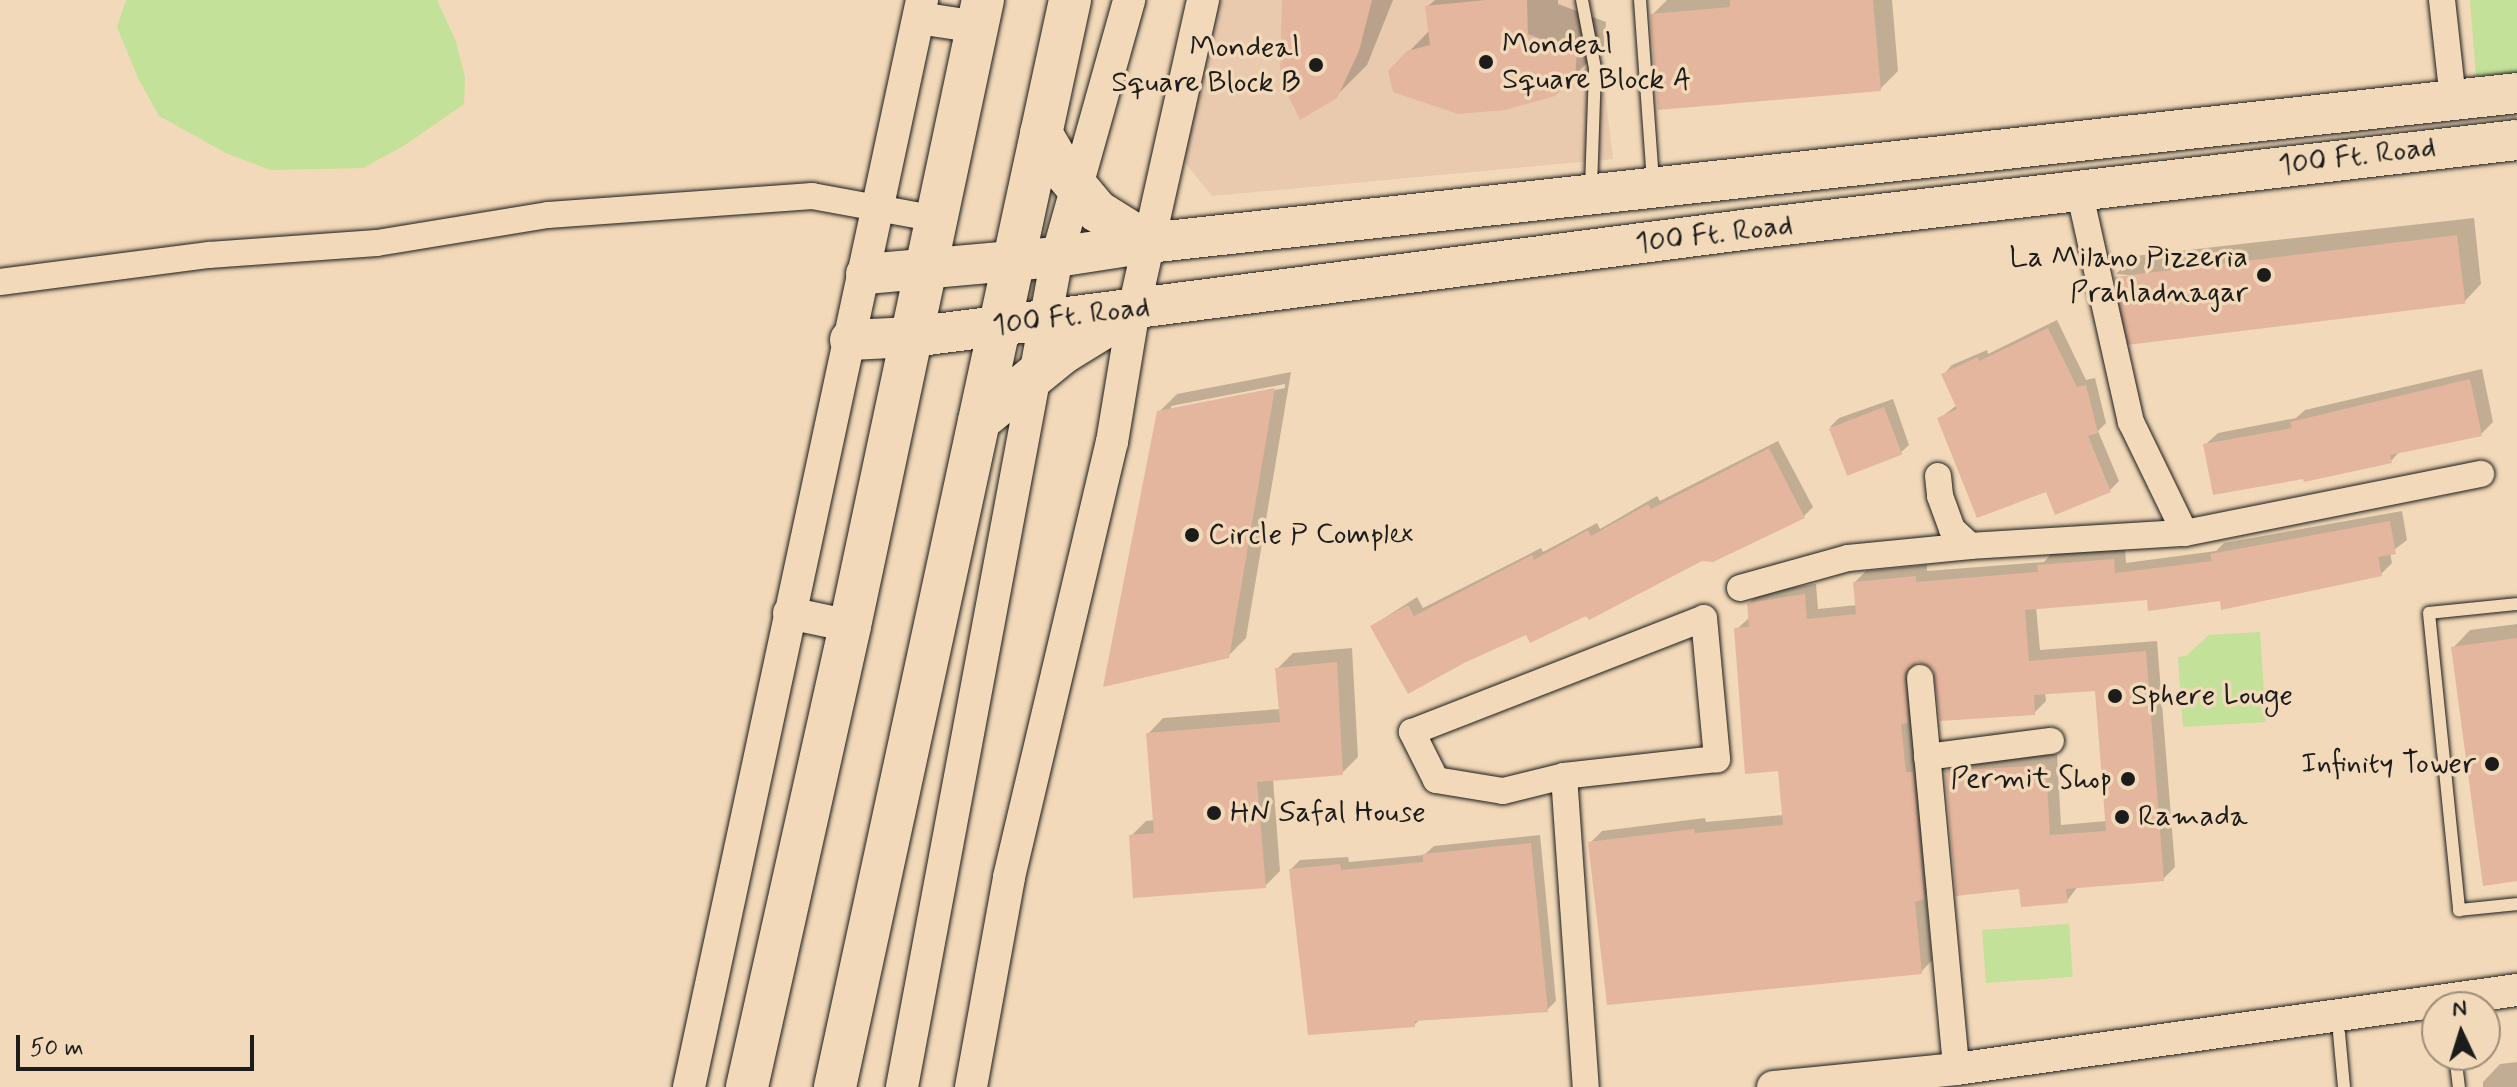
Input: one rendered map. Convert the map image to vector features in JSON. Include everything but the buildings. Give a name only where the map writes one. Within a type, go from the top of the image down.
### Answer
[{"type":"highway","points":[[835,1087],[1070,0]]},
{"type":"highway","points":[[747,1087],[850,626],[980,13]]},
{"type":"highway","points":[[1041,133],[1075,187],[1115,225],[1148,243]]},
{"type":"highway","points":[[979,421],[1064,352],[1134,309]]},
{"type":"main road","name":"100 Ft. Road","points":[[866,274],[1057,257],[1148,243],[2517,93]]},
{"type":"main road","name":"100 Ft. Road","points":[[850,340],[912,337],[2079,190],[2517,140]]},
{"type":"street","points":[[902,1087],[1057,257],[1129,0]]},
{"type":"street","points":[[971,1087],[1009,877],[1112,442],[1134,309],[1203,0]]},
{"type":"street","points":[[2442,0],[2453,100]]},
{"type":"street","points":[[689,1087],[921,9],[980,13]]},
{"type":"street","points":[[2079,190],[2131,422],[2185,533]]},
{"type":"street","points":[[0,282],[209,255],[377,243],[548,215],[812,196],[937,219]]},
{"type":"street","points":[[1740,588],[1848,558],[1970,546],[2185,533],[2481,474]]},
{"type":"street","points":[[1938,476],[1940,496],[1952,529],[1970,546]]},
{"type":"street","points":[[789,613],[850,626]]},
{"type":"street","points":[[1704,618],[1717,759],[1564,776],[1503,791],[1436,780],[1412,732],[1704,618]]},
{"type":"street","points":[[1920,678],[1956,1069]]},
{"type":"street","points":[[1927,757],[2051,741]]},
{"type":"street","points":[[1564,776],[1586,1087]]},
{"type":"street","points":[[1773,1087],[1847,1083],[2421,1007]]},
{"type":"lane","points":[[1582,0],[1595,68],[1591,195]]},
{"type":"lane","points":[[1640,0],[1653,188]]},
{"type":"lane","points":[[2517,604],[2429,613],[2459,910],[2517,904]]},
{"type":"lane","points":[[2339,1033],[2344,1087]]},
{"type":"shaded area","points":[[1205,0],[1594,0],[1613,159],[1212,196],[1176,152]]},
{"type":"green space","points":[[126,0],[437,0],[456,42],[465,77],[464,104],[405,145],[363,168],[270,170],[226,153],[159,116],[138,78],[117,27]]},
{"type":"green space","points":[[2470,0],[2517,0],[2517,73],[2476,76]]},
{"type":"green space","points":[[2260,632],[2266,722],[2183,727],[2178,657],[2186,656],[2209,635]]},
{"type":"green space","points":[[2069,924],[2073,977],[1986,983],[1982,930]]},
{"type":"place","name":"Mondeal Square Block A","points":[[1486,62]]},
{"type":"place","name":"Mondeal Square Block B","points":[[1316,65]]},
{"type":"place","name":"La Milano Pizzeria Prahladnagar","points":[[2264,275]]},
{"type":"place","name":"Circle P Complex","points":[[1192,535]]},
{"type":"place","name":"Sphere Louge","points":[[2115,696]]},
{"type":"place","name":"Infinity Tower","points":[[2492,764]]},
{"type":"place","name":"Permit Shop","points":[[2128,779]]},
{"type":"place","name":"HN Safal House","points":[[1214,813]]},
{"type":"place","name":"Ramada","points":[[2122,817]]}]
